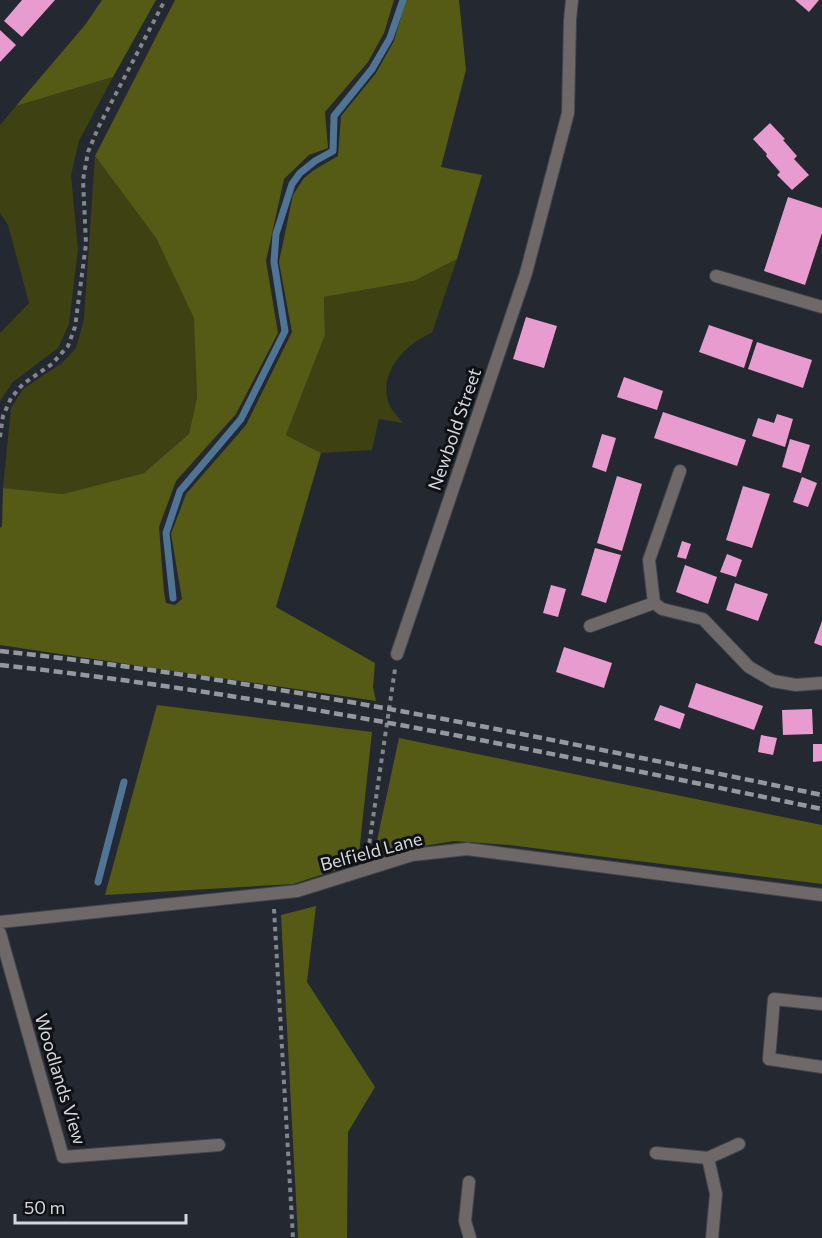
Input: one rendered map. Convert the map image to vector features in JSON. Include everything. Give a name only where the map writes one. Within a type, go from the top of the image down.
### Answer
[{"type":"street","name":"Newbold Street","points":[[397,654],[526,273],[568,113],[572,0]]},
{"type":"street","points":[[716,276],[822,307]]},
{"type":"street","points":[[680,471],[649,560],[654,603],[662,609],[703,620],[748,667],[773,681],[796,685],[822,683]]},
{"type":"street","points":[[590,626],[654,603]]},
{"type":"street","name":"Belfield Lane","points":[[0,922],[297,891],[412,855],[466,849],[822,895]]},
{"type":"street","name":"Woodlands View","points":[[0,933],[63,1157],[219,1145]]},
{"type":"street","points":[[822,1004],[774,999],[769,1059],[822,1067]]},
{"type":"street","points":[[656,1154],[708,1158],[739,1144]]},
{"type":"street","points":[[708,1158],[716,1194],[712,1238]]},
{"type":"street","points":[[469,1182],[465,1221],[470,1238]]},
{"type":"path","points":[[0,437],[3,416],[11,398],[22,384],[52,364],[68,346],[75,327],[86,244],[83,180],[88,152],[99,126],[165,0]]},
{"type":"path","points":[[365,870],[397,654]]},
{"type":"path","points":[[274,892],[274,931],[293,1238]]},
{"type":"green space","points":[[102,0],[156,0],[113,77],[16,106],[85,25]]},
{"type":"green space","points":[[175,0],[394,0],[384,33],[368,62],[325,112],[328,148],[309,155],[284,179],[266,261],[278,333],[236,414],[176,481],[159,527],[166,603],[175,605],[182,599],[171,534],[186,494],[246,425],[292,332],[279,262],[293,195],[304,178],[338,156],[341,116],[376,73],[394,41],[406,0],[459,0],[466,70],[441,167],[482,175],[457,259],[414,281],[324,297],[325,335],[286,435],[321,453],[276,607],[375,663],[373,687],[376,701],[0,645],[0,528],[2,526],[3,488],[63,494],[144,473],[189,434],[197,397],[194,318],[156,238],[95,156]]},
{"type":"green space","points":[[113,77],[79,141],[71,175],[78,249],[69,324],[58,348],[13,382],[0,401],[0,333],[29,303],[8,225],[0,213],[0,125],[16,106]]},
{"type":"green space","points":[[95,156],[156,238],[195,318],[197,397],[189,435],[144,473],[63,494],[3,488],[11,408],[23,389],[62,363],[76,348],[84,319]]},
{"type":"green space","points":[[457,259],[432,333],[403,353],[390,373],[387,396],[391,408],[403,423],[379,419],[372,450],[321,453],[286,435],[325,335],[324,297],[414,281]]},
{"type":"green space","points":[[157,705],[372,732],[358,863],[293,884],[105,895]]},
{"type":"green space","points":[[399,738],[822,825],[822,884],[509,845],[454,841],[411,848],[373,859]]},
{"type":"green space","points":[[316,906],[307,982],[375,1087],[348,1132],[347,1238],[298,1238],[281,915]]},
{"type":"building","points":[[22,0],[55,0],[22,37],[4,21]]},
{"type":"building","points":[[795,0],[819,0],[809,12]]},
{"type":"building","points":[[0,30],[16,45],[0,62]]},
{"type":"building","points":[[770,123],[797,156],[794,159],[809,175],[792,190],[777,175],[780,172],[753,139]]},
{"type":"building","points":[[788,197],[822,208],[822,233],[805,285],[764,271]]},
{"type":"building","points":[[526,317],[557,326],[544,368],[513,359]]},
{"type":"building","points":[[709,325],[753,340],[744,368],[699,352]]},
{"type":"building","points":[[757,342],[812,360],[803,388],[748,369]]},
{"type":"building","points":[[624,377],[663,391],[657,410],[617,397]]},
{"type":"building","points":[[663,412],[746,440],[737,466],[654,438]]},
{"type":"building","points":[[777,414],[793,419],[785,447],[752,436],[758,418],[774,423]]},
{"type":"building","points":[[602,434],[616,438],[606,472],[592,467]]},
{"type":"building","points":[[790,439],[810,445],[801,473],[782,467]]},
{"type":"building","points":[[617,476],[642,484],[622,551],[597,543]]},
{"type":"building","points":[[802,477],[817,483],[808,507],[793,502]]},
{"type":"building","points":[[743,486],[770,494],[752,548],[726,540]]},
{"type":"building","points":[[682,541],[691,544],[686,559],[677,557]]},
{"type":"building","points":[[595,548],[621,555],[606,603],[581,595]]},
{"type":"building","points":[[727,554],[742,560],[736,577],[720,572]]},
{"type":"building","points":[[685,565],[717,577],[708,604],[676,592]]},
{"type":"building","points":[[735,583],[768,594],[758,621],[726,610]]},
{"type":"building","points":[[551,585],[566,589],[558,617],[543,613]]},
{"type":"building","points":[[822,621],[822,646],[814,643]]},
{"type":"building","points":[[564,647],[612,663],[604,688],[556,672]]},
{"type":"building","points":[[696,683],[763,706],[754,730],[688,707]]},
{"type":"building","points":[[660,705],[685,714],[680,729],[654,720]]},
{"type":"building","points":[[812,709],[813,734],[783,735],[782,710]]},
{"type":"building","points":[[761,735],[777,738],[773,755],[758,752]]},
{"type":"building","points":[[813,744],[822,744],[822,761],[813,762]]},
{"type":"waterway","points":[[173,598],[166,533],[180,491],[241,419],[285,331],[274,262],[276,234],[292,184],[300,173],[333,151],[334,116],[372,69],[390,38],[403,0]]},
{"type":"waterway","points":[[98,882],[124,782]]},
{"type":"railway","points":[[0,651],[207,678],[310,695],[515,733],[822,795]]},
{"type":"railway","points":[[0,665],[207,692],[310,709],[515,747],[822,809]]}]
